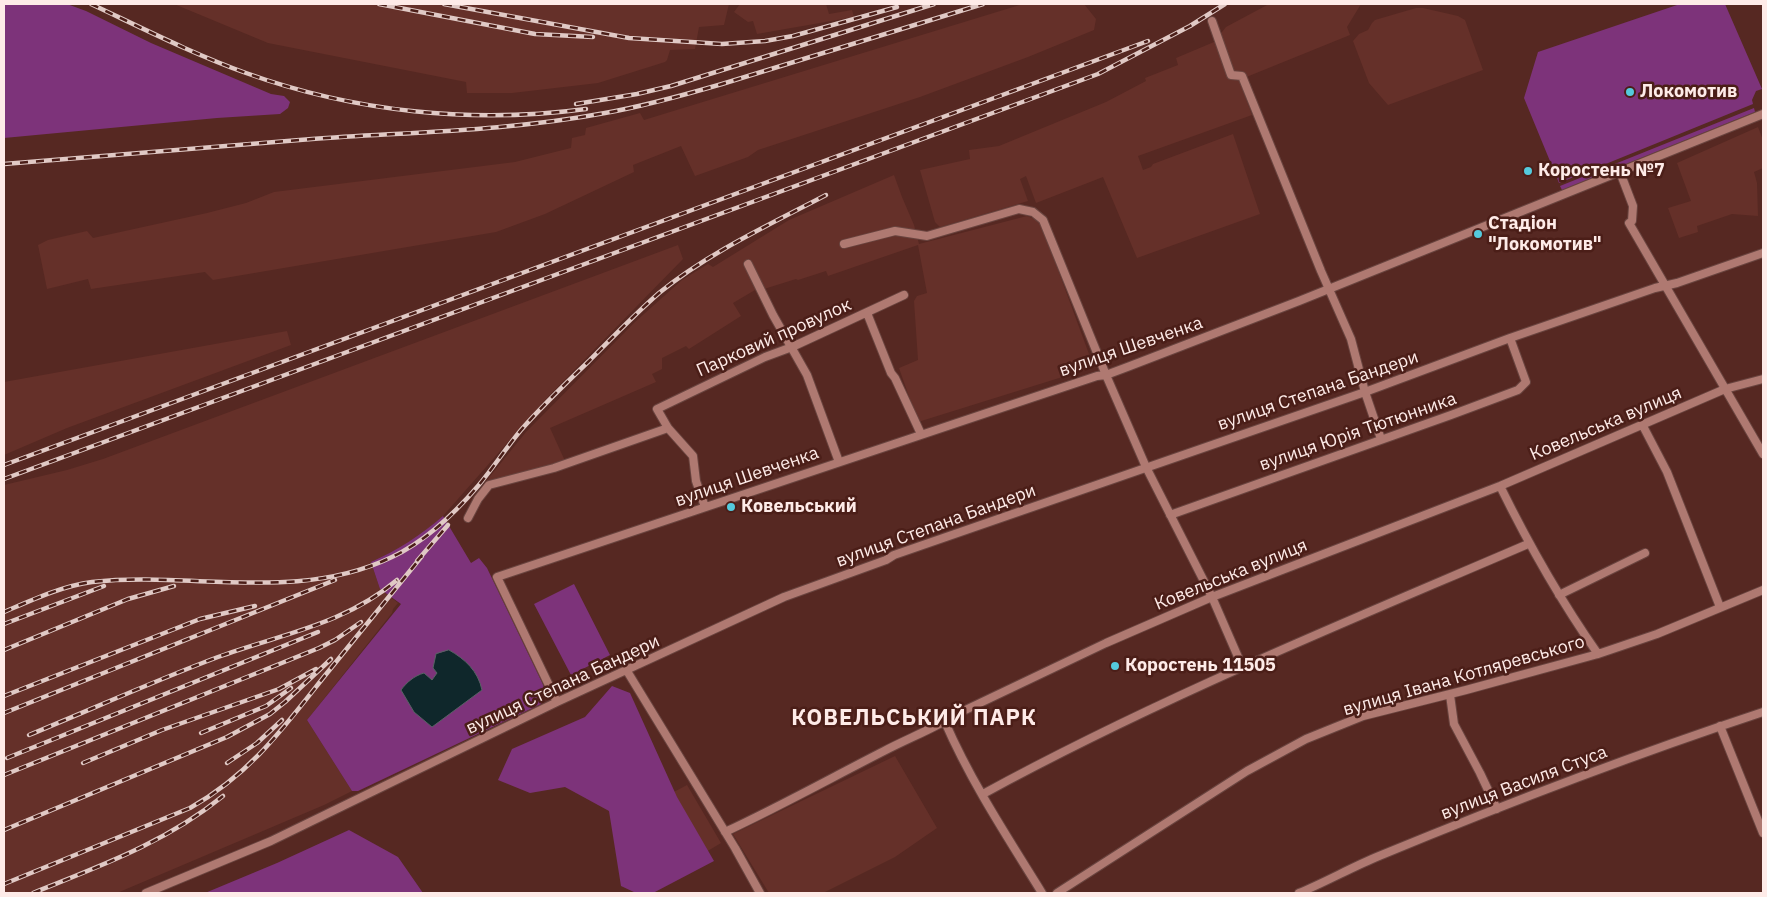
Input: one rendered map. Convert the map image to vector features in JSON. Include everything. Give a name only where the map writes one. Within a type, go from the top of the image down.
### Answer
[{"type":"street","points":[[1212,21],[1231,75],[1242,76],[1351,339],[1365,392],[1381,439]]},
{"type":"street","name":"вулиця Шевченка","points":[[558,702],[496,577],[921,434],[1097,376],[1106,375],[1763,114]]},
{"type":"street","points":[[1620,172],[1633,206],[1632,221],[1629,223],[1763,454]]},
{"type":"street","points":[[844,244],[894,231],[927,236],[1019,209],[1033,212],[1043,220],[1106,375],[1146,467],[1212,597],[1242,666]]},
{"type":"street","name":"вулиця Степана Бандери","points":[[146,893],[271,842],[558,702],[802,590],[886,560],[894,555],[1365,392],[1510,338],[1763,253]]},
{"type":"street","points":[[748,264],[773,315],[807,375],[839,462]]},
{"type":"street","name":"Парковий провулок","points":[[668,428],[657,408],[904,295]]},
{"type":"street","points":[[867,313],[891,373],[921,434]]},
{"type":"street","name":"вулиця Юрія Тютюнника","points":[[1170,515],[1518,390],[1526,382],[1510,338]]},
{"type":"street","name":"Ковельська вулиця","points":[[725,832],[945,722],[959,713],[1106,643],[1212,597],[1500,486],[1643,426],[1725,389],[1763,379]]},
{"type":"street","points":[[1643,426],[1667,472],[1720,607]]},
{"type":"street","points":[[468,518],[478,499],[489,485],[554,468],[668,428],[693,456],[696,482],[705,507]]},
{"type":"street","points":[[1500,486],[1528,544],[1598,654]]},
{"type":"street","points":[[983,794],[1052,757],[1242,666],[1528,544]]},
{"type":"street","points":[[1559,595],[1645,553]]},
{"type":"street","name":"вулиця Івана Котляревського","points":[[1057,893],[1247,771],[1306,740],[1363,716],[1598,654],[1656,634],[1763,590]]},
{"type":"street","points":[[627,671],[760,893]]},
{"type":"street","points":[[1450,694],[1454,724],[1497,810]]},
{"type":"street","name":"вулиця Василя Стуса","points":[[1299,893],[1377,857],[1497,810],[1720,726],[1763,712]]},
{"type":"street","points":[[945,722],[983,794],[1042,893]]},
{"type":"street","points":[[1720,726],[1763,833]]},
{"type":"shaded area","points":[[4,4],[67,4],[86,11],[151,43],[271,94],[284,96],[290,102],[288,108],[280,114],[4,138]]},
{"type":"shaded area","points":[[174,4],[729,4],[724,25],[699,27],[695,49],[670,50],[665,62],[598,83],[512,93],[467,93],[466,82],[268,43]]},
{"type":"shaded area","points":[[740,4],[826,4],[829,14],[852,10],[854,17],[757,34],[753,21],[748,22],[734,12]]},
{"type":"shaded area","points":[[1023,4],[1084,4],[1096,19],[1094,30],[920,97],[758,150],[748,157],[695,176],[681,146],[633,165],[634,172],[545,214],[496,232],[213,280],[205,272],[91,289],[88,279],[47,289],[38,245],[48,240],[87,231],[93,238],[207,213],[246,203],[274,192],[515,162],[571,148],[572,138],[585,135],[586,128],[640,113],[644,120]]},
{"type":"shaded area","points":[[1269,4],[1361,4],[1347,27],[1350,35],[1239,80],[1252,115],[1138,156],[1143,170],[1151,167],[1153,164],[1233,134],[1260,214],[1137,258],[1103,177],[1036,203],[1026,176],[1020,179],[1028,201],[940,227],[935,222],[920,170],[970,159],[969,150],[999,146],[1106,102],[1146,81],[1145,78],[1178,65],[1176,58],[1214,42],[1226,27]]},
{"type":"shaded area","points":[[1680,4],[1725,4],[1762,89],[1756,91],[1752,100],[1753,104],[1559,183],[1524,98],[1538,52]]},
{"type":"shaded area","points":[[1416,8],[1458,16],[1465,20],[1483,70],[1388,105],[1369,83],[1353,41],[1359,34],[1368,30],[1375,20]]},
{"type":"shaded area","points":[[1754,108],[1755,112],[1562,190],[1560,186]]},
{"type":"shaded area","points":[[1758,127],[1763,140],[1763,168],[1754,172],[1757,183],[1758,216],[1732,214],[1697,226],[1698,232],[1679,238],[1668,208],[1691,201],[1677,163]]},
{"type":"shaded area","points":[[894,175],[914,225],[919,244],[1027,216],[1040,221],[1093,365],[1088,369],[918,422],[899,368],[918,360],[914,301],[917,296],[927,293],[918,245],[828,276],[826,271],[755,290],[733,303],[741,316],[689,349],[686,346],[662,358],[662,369],[652,374],[656,382],[550,428],[565,461],[483,485],[526,432],[635,322],[682,280],[708,264],[713,267],[789,220]]},
{"type":"shaded area","points":[[678,245],[683,259],[544,401],[443,516],[422,534],[400,548],[371,562],[380,589],[398,603],[307,720],[352,791],[324,805],[117,893],[4,893],[4,485],[103,459]]},
{"type":"shaded area","points":[[287,331],[291,345],[67,428],[4,455],[4,382]]},
{"type":"shaded area","points":[[443,516],[471,563],[479,558],[487,568],[543,684],[544,700],[541,704],[358,791],[352,791],[307,720],[401,604],[380,589],[371,562],[409,542]]},
{"type":"shaded area","points":[[574,584],[610,655],[571,675],[534,604]]},
{"type":"shaded area","points":[[612,686],[630,693],[677,797],[714,861],[653,893],[636,893],[621,886],[609,811],[565,787],[530,793],[498,780],[512,749],[585,717]]},
{"type":"shaded area","points":[[895,756],[937,828],[895,857],[823,893],[769,893],[733,834]]},
{"type":"shaded area","points":[[687,785],[721,843],[706,852],[672,793]]},
{"type":"shaded area","points":[[349,830],[398,857],[423,893],[205,893],[277,863]]},
{"type":"water","points":[[449,650],[470,666],[482,690],[432,727],[414,712],[401,690],[411,680],[424,673],[432,680],[437,673],[433,668],[436,654]]},
{"type":"railway","points":[[91,4],[226,66],[287,86],[329,97],[414,111],[457,114],[500,115],[586,109]]},
{"type":"railway","points":[[379,4],[535,34],[593,37]]},
{"type":"railway","points":[[444,4],[629,38],[722,44],[765,41],[793,36],[897,7]]},
{"type":"railway","points":[[576,104],[637,94],[671,86],[934,4]]},
{"type":"railway","points":[[4,164],[312,139],[459,130],[569,119],[635,107],[722,84],[983,4]]},
{"type":"railway","points":[[4,479],[1098,74],[1190,26],[1225,4]]},
{"type":"railway","points":[[4,465],[1148,41]]},
{"type":"railway","points":[[4,612],[58,590],[92,582],[167,580],[244,583],[319,579],[356,571],[404,551],[428,535],[459,507],[537,412],[659,293],[718,252],[826,195]]},
{"type":"railway","points":[[417,561],[448,525]]},
{"type":"railway","points":[[4,884],[190,808],[230,781],[278,733],[422,556]]},
{"type":"railway","points":[[4,713],[335,580]]},
{"type":"railway","points":[[29,735],[194,666],[334,618],[356,608],[397,580]]},
{"type":"railway","points":[[4,624],[104,586]]},
{"type":"railway","points":[[4,650],[128,599],[174,586]]},
{"type":"railway","points":[[4,696],[200,619],[255,606]]},
{"type":"railway","points":[[4,775],[319,648],[335,640],[361,622]]},
{"type":"railway","points":[[7,758],[318,632]]},
{"type":"railway","points":[[4,830],[227,737],[270,714],[331,659]]},
{"type":"railway","points":[[83,763],[162,730],[279,689],[316,669]]},
{"type":"railway","points":[[201,733],[266,706],[291,688]]},
{"type":"railway","points":[[227,763],[257,743],[282,720]]},
{"type":"railway","points":[[33,893],[107,863],[155,840],[201,813],[223,796]]},
{"type":"place","name":"Локомотив","points":[[1630,92]]},
{"type":"place","name":"Коростень №7","points":[[1528,171]]},
{"type":"place","name":"Стадіон \"Локомотив\"","points":[[1478,234]]},
{"type":"place","name":"Ковельський","points":[[731,507]]},
{"type":"place","name":"Коростень 11505","points":[[1115,666]]},
{"type":"district","name":"КОВЕЛЬСЬКИЙ ПАРК","points":[[914,719]]}]
